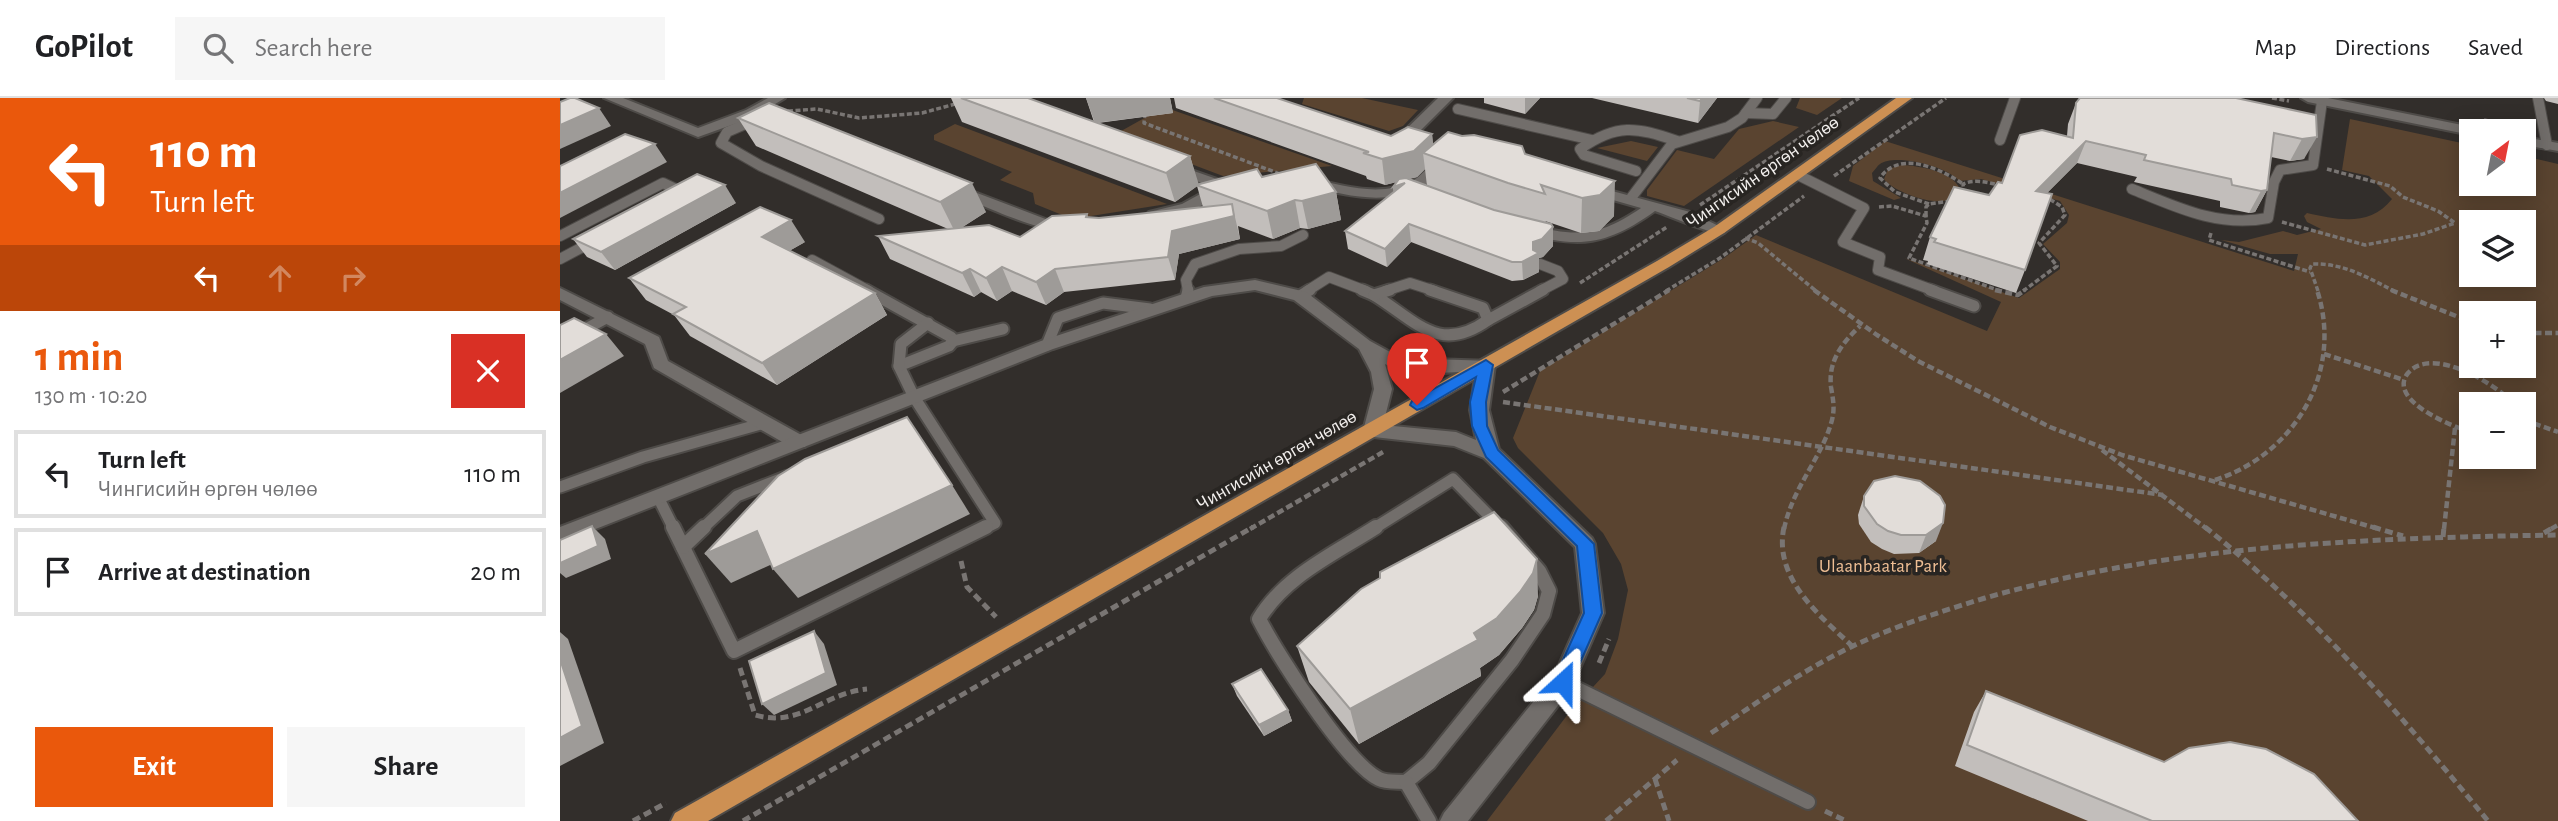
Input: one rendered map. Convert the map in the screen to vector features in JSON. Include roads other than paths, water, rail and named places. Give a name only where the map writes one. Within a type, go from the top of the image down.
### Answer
[{"type":"highway","name":"Чингисийн өргөн чөлөө","points":[[684,821],[1372,431],[1719,230],[1905,98]]},
{"type":"street","points":[[611,98],[698,133],[764,117],[778,98]]},
{"type":"street","points":[[1401,142],[1446,98]]},
{"type":"street","points":[[2315,99],[2459,128]]},
{"type":"street","points":[[1284,175],[1348,192],[1385,192],[1409,188],[1423,181],[1450,156]]},
{"type":"street","points":[[1140,217],[1187,208],[1232,186],[1162,163]]},
{"type":"street","points":[[941,183],[1053,227],[1082,226]]},
{"type":"street","points":[[1579,186],[1654,205],[1719,230]]},
{"type":"street","points":[[1409,188],[1427,195]]},
{"type":"street","points":[[1517,226],[1555,238],[1593,240],[1624,228],[1654,205]]},
{"type":"street","points":[[560,535],[1046,345],[1150,309],[1210,291],[1255,285],[1300,296],[1364,345],[1397,363],[1422,366],[1486,365],[1478,402],[1479,426],[1491,453],[1585,544],[1593,613],[1572,687],[1453,821]]},
{"type":"street","points":[[560,293],[653,341],[660,364],[798,442]]},
{"type":"street","points":[[1364,345],[1382,370],[1385,382],[1372,431],[1456,439],[1491,453]]},
{"type":"lane","points":[[1631,198],[1668,146],[1677,141],[1721,130],[1746,113],[1757,98]]},
{"type":"lane","points":[[1746,113],[1773,114],[1786,98]]},
{"type":"lane","points":[[2000,140],[2015,98]]},
{"type":"lane","points":[[2539,98],[2552,146]]},
{"type":"lane","points":[[2132,189],[2190,212],[2217,219],[2251,224],[2268,218],[2275,175],[2288,167],[2303,168],[2313,165],[2315,99]]},
{"type":"lane","points":[[1458,109],[1592,140]]},
{"type":"lane","points":[[764,117],[727,132],[720,139],[721,143],[769,170],[879,219]]},
{"type":"lane","points":[[1636,171],[1584,156],[1580,149],[1617,128],[1630,127],[1677,141]]},
{"type":"lane","points":[[1798,175],[1864,208],[1843,242],[1880,257],[1878,270],[1974,306]]},
{"type":"lane","points":[[560,236],[663,183],[685,192],[673,198]]},
{"type":"lane","points":[[560,260],[605,235]]},
{"type":"lane","points":[[1186,298],[1189,288],[1186,280],[1195,264],[1239,249],[1280,246],[1303,236]]},
{"type":"lane","points":[[812,260],[928,323],[953,341]]},
{"type":"lane","points":[[1300,296],[1329,277],[1374,295],[1435,336],[1461,335],[1479,329],[1488,320],[1563,279],[1559,271],[1541,264]]},
{"type":"lane","points":[[1374,295],[1410,283],[1483,308],[1488,320]]},
{"type":"lane","points":[[560,343],[608,317]]},
{"type":"lane","points":[[658,497],[734,651],[995,523],[922,421],[899,366],[901,344],[928,323]]},
{"type":"lane","points":[[899,366],[949,346],[953,341],[1003,329]]},
{"type":"lane","points":[[560,487],[643,457],[764,423]]},
{"type":"lane","points":[[682,547],[737,496],[801,470]]},
{"type":"lane","points":[[1453,479],[1531,561],[1549,591],[1543,614],[1512,660],[1429,764],[1406,782],[1379,779],[1356,762],[1266,637],[1259,619],[1271,599],[1292,580],[1453,479]]},
{"type":"lane","points":[[1572,687],[1808,802]]},
{"type":"lane","points":[[1406,782],[1429,821]]},
{"type":"park label","name":"Ulaanbaatar Park","points":[[1883,565]]}]
